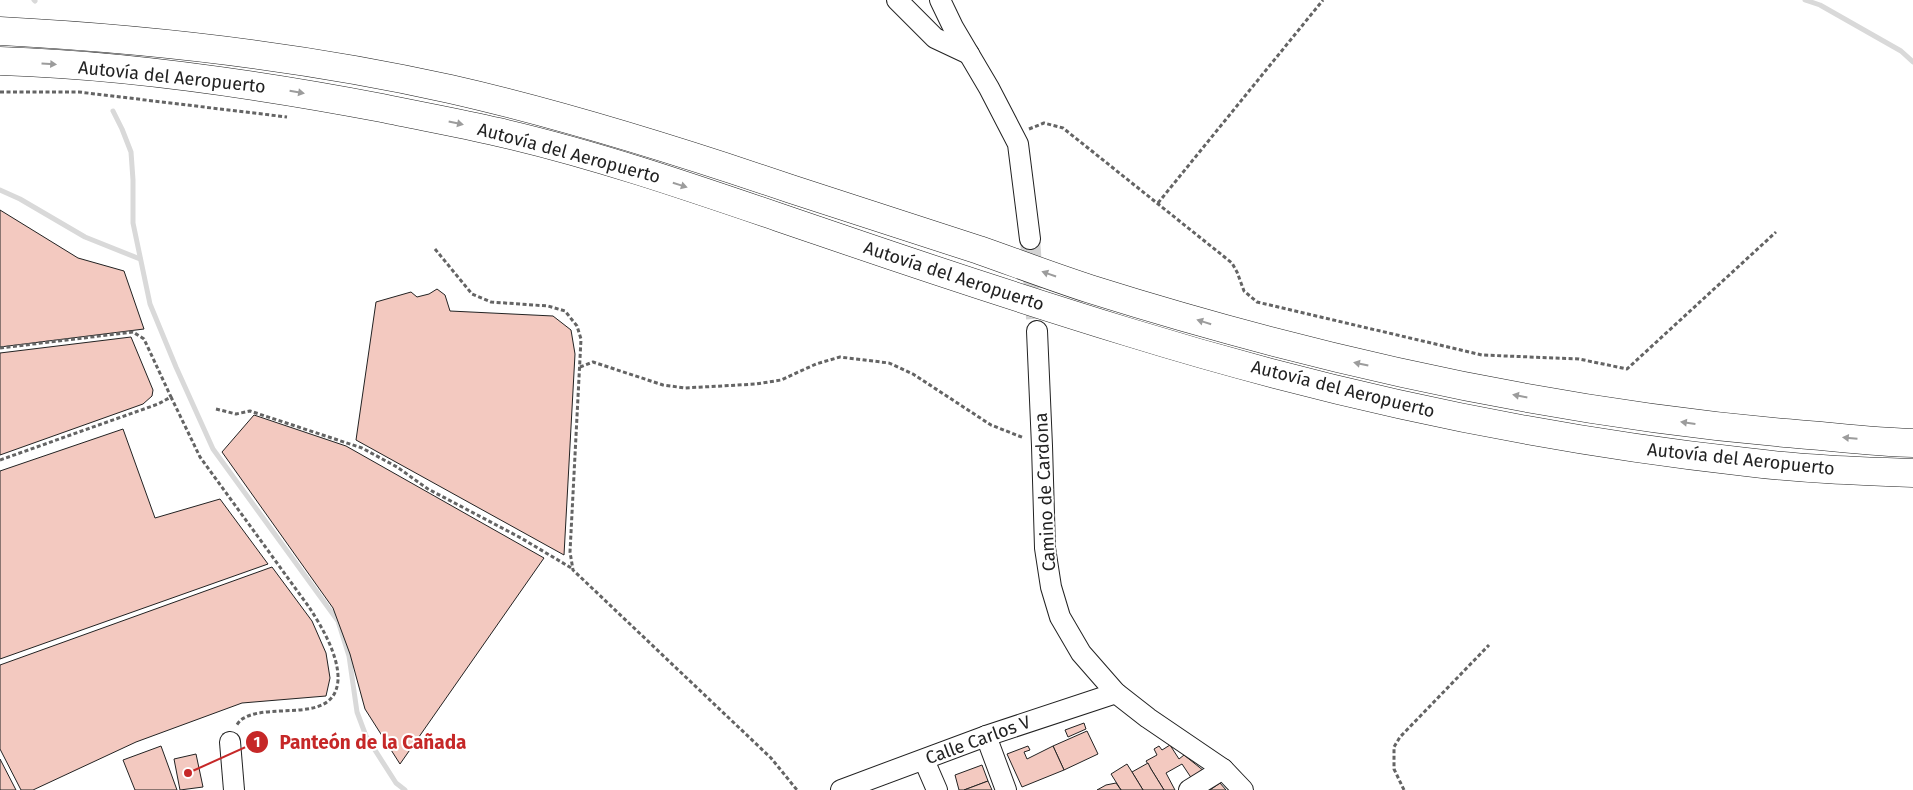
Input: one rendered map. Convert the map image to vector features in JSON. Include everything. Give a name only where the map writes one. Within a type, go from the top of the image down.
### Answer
[{"type":"highway","name":"Autovía del Aeropuerto","points":[[0,30],[147,41],[232,51],[366,72],[452,90],[571,120],[674,150],[1088,288],[1246,335],[1346,361],[1578,407],[1694,424],[1908,442]]},
{"type":"highway","name":"Autovía del Aeropuerto","points":[[0,61],[111,68],[267,87],[500,132],[611,163],[717,196],[1133,334],[1365,397],[1530,431],[1638,448],[1749,463],[1913,473]]},
{"type":"street","points":[[898,0],[934,38],[969,54]]},
{"type":"street","points":[[940,0],[1018,144],[1030,239]]},
{"type":"street","name":"Camino de Cardona","points":[[1037,331],[1045,548],[1051,587],[1060,616],[1082,653],[1116,693],[1148,718],[1223,769],[1243,790]]},
{"type":"street","name":"Calle Carlos V","points":[[841,790],[986,736],[1116,693]]},
{"type":"street","points":[[986,736],[1006,790]]},
{"type":"street","points":[[230,742],[234,790]]},
{"type":"street","points":[[924,760],[937,790]]},
{"type":"street","points":[[1189,790],[1223,769]]},
{"type":"path","points":[[1158,203],[1323,0]]},
{"type":"path","points":[[0,92],[79,92],[287,117]]},
{"type":"path","points":[[1018,144],[1029,130],[1044,123],[1063,128],[1232,263],[1244,290],[1257,302],[1482,355],[1579,359],[1627,369],[1776,232]]},
{"type":"path","points":[[435,249],[472,294],[491,302],[548,306],[565,311],[577,326],[582,339],[570,552],[573,570]]},
{"type":"path","points":[[0,348],[133,332],[144,339],[200,457],[324,630],[338,671],[337,690],[330,701],[317,708],[262,713],[244,718],[234,728],[230,742]]},
{"type":"path","points":[[580,367],[593,362],[663,385],[685,388],[756,384],[781,380],[816,364],[840,357],[889,363],[913,374],[991,425],[1042,446]]},
{"type":"path","points":[[0,460],[171,398]]},
{"type":"path","points":[[216,409],[236,414],[250,411],[362,448],[397,467],[428,489],[506,529],[573,570],[771,758],[797,790]]},
{"type":"path","points":[[1404,790],[1394,769],[1394,747],[1400,737],[1489,645]]},
{"type":"building","points":[[0,210],[78,258],[124,271],[144,329],[0,347]]},
{"type":"building","points":[[437,289],[445,295],[450,311],[553,316],[571,330],[575,354],[564,555],[356,440],[376,302],[411,292],[417,297],[429,294]]},
{"type":"building","points":[[131,337],[153,390],[152,396],[143,404],[0,455],[0,353]]},
{"type":"building","points":[[254,415],[346,446],[544,558],[400,764],[365,709],[350,654],[333,608],[222,452]]},
{"type":"building","points":[[123,429],[155,518],[220,499],[268,564],[0,659],[0,471]]},
{"type":"building","points":[[272,567],[312,621],[326,653],[330,678],[326,696],[242,703],[136,742],[33,790],[21,790],[0,749],[0,665]]},
{"type":"building","points":[[1084,723],[1086,729],[1068,737],[1065,730]]},
{"type":"building","points":[[1087,731],[1098,754],[1064,770],[1053,746]]},
{"type":"building","points":[[1170,745],[1179,759],[1184,755],[1204,771],[1192,779],[1182,764],[1166,773],[1175,790],[1164,790],[1146,761],[1157,755],[1154,749],[1159,746],[1162,750]]},
{"type":"building","points":[[161,746],[177,790],[135,790],[123,760]]},
{"type":"building","points":[[1028,746],[1030,750],[1024,752],[1027,759],[1053,746],[1064,770],[1022,787],[1007,754]]},
{"type":"building","points":[[196,754],[203,787],[180,790],[174,759]]},
{"type":"building","points":[[0,759],[16,790],[0,790]]},
{"type":"building","points":[[1148,763],[1164,790],[1143,790],[1132,772]]},
{"type":"building","points":[[1127,764],[1143,790],[1121,790],[1111,774]]},
{"type":"building","points":[[982,765],[988,781],[959,790],[955,775]]},
{"type":"building","points":[[988,781],[992,790],[964,790]]},
{"type":"building","points":[[1116,783],[1121,790],[1097,790],[1106,785]]},
{"type":"building","points":[[1220,783],[1226,790],[1210,790]]},
{"type":"waterway","points":[[1805,0],[1820,5],[1901,51],[1913,62]]},
{"type":"waterway","points":[[113,111],[131,152],[133,223],[150,304],[176,367],[213,449],[338,621],[349,656],[357,712],[366,736],[396,783],[405,790]]},
{"type":"waterway","points":[[0,190],[20,199],[85,237],[140,259]]},
{"type":"tunnel","points":[[1030,239],[1037,331]]},
{"type":"place","name":"Panteón de la Cañada","points":[[188,773]]}]
